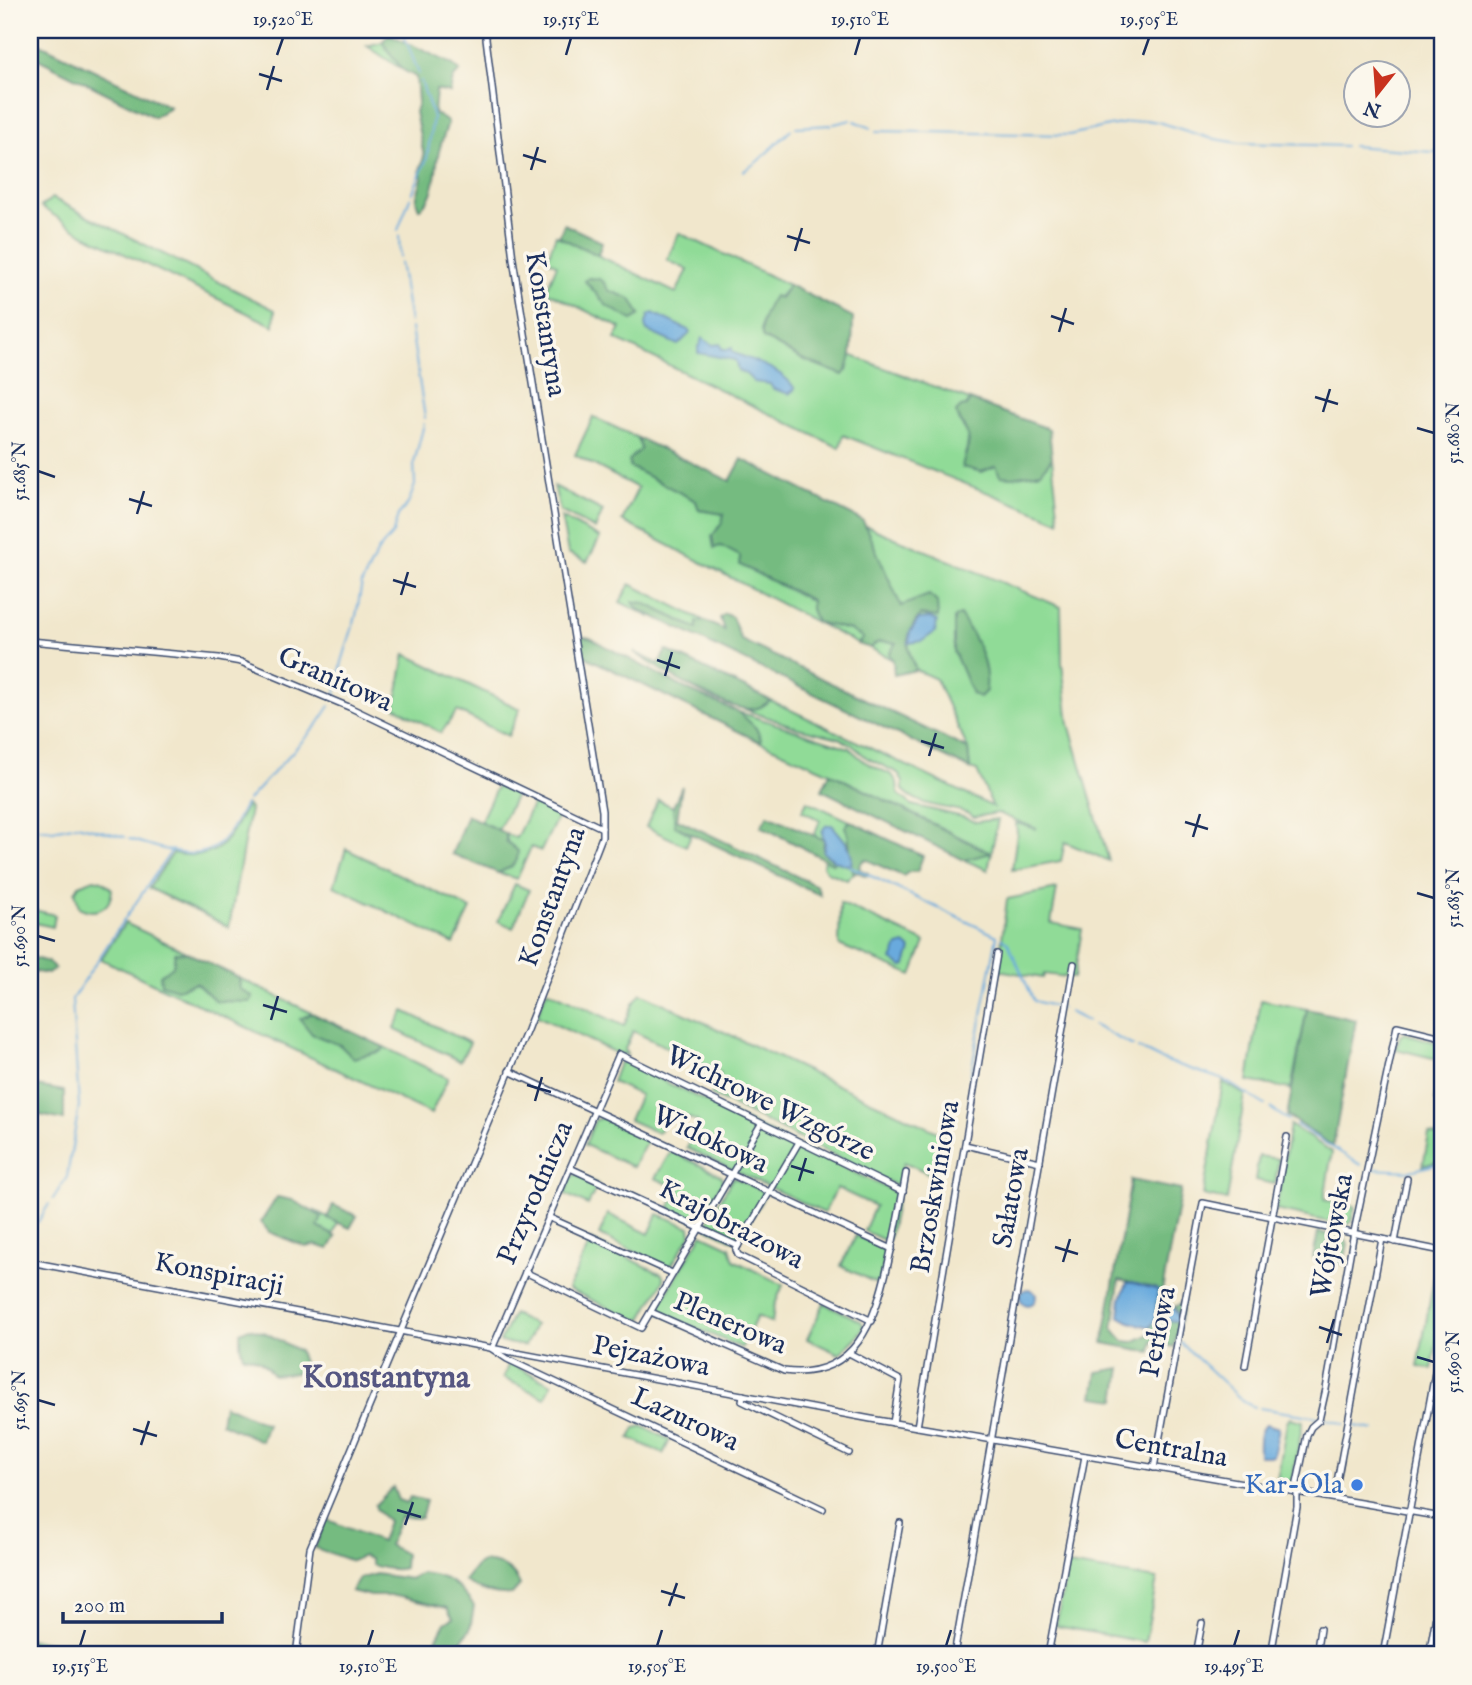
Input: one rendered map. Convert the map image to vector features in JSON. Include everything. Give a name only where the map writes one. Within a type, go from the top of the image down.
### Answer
[{"type":"street","name":"Konstantyna","points":[[296,1655],[310,1548],[509,1071],[600,846],[603,828],[513,259],[485,30]]},
{"type":"street","name":"Granitowa","points":[[30,640],[240,662],[349,707],[603,828]]},
{"type":"street","name":"Brzoskwiniowa","points":[[917,1427],[997,954]]},
{"type":"street","name":"Sałatowa","points":[[954,1655],[1074,964]]},
{"type":"street","name":"Wójtowska","points":[[1270,1655],[1307,1435],[1319,1420],[1326,1390],[1354,1232],[1397,1026],[1442,1037]]},
{"type":"street","name":"Przyrodnicza","points":[[492,1349],[619,1055]]},
{"type":"street","name":"Wichrowe Wzgórze","points":[[619,1055],[903,1192]]},
{"type":"street","name":"Widokowa","points":[[509,1071],[892,1249]]},
{"type":"street","points":[[525,1272],[640,1328],[761,1124]]},
{"type":"street","points":[[1245,1366],[1287,1137]]},
{"type":"street","points":[[738,1246],[799,1142]]},
{"type":"street","points":[[965,1145],[1040,1162]]},
{"type":"street","name":"Krajobrazowa","points":[[570,1168],[738,1246],[738,1255],[872,1321]]},
{"type":"street","name":"Plenerowa","points":[[651,1312],[784,1371],[801,1372],[827,1366],[849,1353],[862,1339],[872,1321],[892,1249],[906,1173]]},
{"type":"street","points":[[1395,1242],[1407,1179]]},
{"type":"street","name":"Perłowa","points":[[1154,1468],[1203,1203],[1273,1217]]},
{"type":"street","points":[[548,1217],[672,1273]]},
{"type":"street","points":[[1273,1217],[1442,1251]]},
{"type":"street","points":[[1334,1498],[1382,1239]]},
{"type":"street","name":"Konspiracji","points":[[30,1262],[401,1330]]},
{"type":"street","name":"Pejzażowa","points":[[401,1330],[893,1423]]},
{"type":"street","points":[[1383,1655],[1442,1335]]},
{"type":"street","name":"Lazurowa","points":[[492,1349],[823,1509]]},
{"type":"street","points":[[849,1353],[900,1380],[893,1423]]},
{"type":"street","points":[[743,1395],[742,1401],[849,1453]]},
{"type":"street","name":"Centralna","points":[[893,1423],[1442,1517]]},
{"type":"street","points":[[1048,1655],[1084,1455]]},
{"type":"street","points":[[877,1655],[900,1522]]},
{"type":"street","points":[[1429,1655],[1442,1583]]},
{"type":"street","points":[[1196,1655],[1202,1623]]},
{"type":"street","points":[[1316,1655],[1320,1629]]},
{"type":"green space","points":[[389,34],[452,64],[460,71],[453,79],[450,93],[436,90],[434,113],[448,122],[432,192],[419,209],[416,200],[424,156],[415,112],[418,102],[416,77],[403,70],[382,42]]},
{"type":"green space","points":[[30,39],[170,107],[154,117],[30,55]]},
{"type":"green space","points":[[382,42],[403,70],[367,46]]},
{"type":"green space","points":[[52,198],[275,310],[274,326],[83,234],[41,207]]},
{"type":"green space","points":[[564,224],[602,242],[598,255],[559,237]]},
{"type":"green space","points":[[679,233],[789,285],[764,316],[761,330],[763,338],[802,359],[847,371],[850,355],[970,400],[958,420],[968,438],[962,468],[997,466],[1016,475],[1041,472],[1052,458],[1059,521],[843,435],[840,448],[615,339],[621,328],[546,291],[557,265],[547,259],[556,235],[676,293],[688,270],[667,260]]},
{"type":"green space","points":[[588,278],[601,280],[608,290],[631,299],[640,315],[632,320],[607,306],[585,281]]},
{"type":"green space","points":[[789,285],[853,317],[851,356],[843,375],[802,359],[763,338],[762,322],[769,305],[774,296],[780,298]]},
{"type":"green space","points":[[970,400],[1049,429],[1052,458],[1041,472],[1012,477],[1000,476],[996,466],[982,472],[962,467],[968,437],[956,412]]},
{"type":"green space","points":[[593,417],[638,438],[653,465],[679,490],[696,501],[699,510],[724,514],[717,529],[721,545],[741,556],[740,565],[811,601],[816,622],[850,630],[863,638],[858,644],[622,521],[638,488],[575,455]]},
{"type":"green space","points":[[638,438],[730,481],[742,459],[863,521],[901,606],[929,595],[937,602],[938,617],[920,615],[911,629],[908,648],[916,670],[894,675],[893,660],[889,654],[896,643],[879,642],[870,648],[858,644],[863,638],[850,630],[816,622],[811,600],[740,565],[740,556],[721,546],[714,548],[712,536],[722,523],[724,514],[699,510],[696,501],[630,467],[629,460],[641,449]]},
{"type":"green space","points":[[554,486],[603,511],[595,529],[560,511]]},
{"type":"green space","points":[[561,517],[600,538],[587,562],[568,553]]},
{"type":"green space","points":[[864,525],[1061,607],[1062,663],[1069,724],[1109,861],[1065,842],[1061,861],[1012,870],[1016,823],[1037,829],[998,813],[974,817],[957,810],[921,802],[903,790],[903,782],[898,773],[867,758],[839,738],[798,728],[741,708],[757,708],[770,700],[993,807],[977,771],[970,769],[968,749],[936,679],[916,670],[911,658],[910,632],[928,596],[901,607]]},
{"type":"green space","points":[[630,584],[705,621],[698,622],[698,629],[644,603],[633,602],[650,617],[620,602]]},
{"type":"green space","points":[[633,602],[644,603],[697,629],[697,622],[705,621],[724,630],[720,618],[725,614],[732,617],[741,640],[968,749],[970,769],[638,609]]},
{"type":"green space","points":[[960,615],[976,642],[983,661],[986,691],[980,697],[972,694],[954,652],[954,618]]},
{"type":"green space","points":[[579,636],[590,638],[690,691],[739,712],[756,728],[760,742],[582,655]]},
{"type":"green space","points":[[879,641],[897,643],[893,660],[870,648]]},
{"type":"green space","points":[[666,650],[770,700],[754,709],[725,703],[674,678],[634,652],[659,664]]},
{"type":"green space","points":[[405,654],[520,709],[508,736],[457,711],[441,733],[395,707]]},
{"type":"green space","points":[[739,712],[849,748],[865,762],[892,775],[897,782],[898,794],[912,805],[976,822],[998,819],[988,870],[964,860],[990,852],[830,773],[760,742],[761,739]]},
{"type":"green space","points":[[830,773],[991,853],[964,860],[822,790]]},
{"type":"green space","points":[[497,786],[516,795],[498,830],[480,822]]},
{"type":"green space","points":[[682,786],[677,819],[817,886],[820,895],[675,826],[673,807]]},
{"type":"green space","points":[[658,800],[673,807],[675,826],[691,835],[686,846],[646,827]]},
{"type":"green space","points":[[807,801],[850,821],[845,827],[849,834],[848,847],[843,838],[824,840],[814,836],[820,820],[802,811]]},
{"type":"green space","points":[[533,803],[558,816],[541,851],[531,847],[517,879],[498,873],[511,867],[506,834],[516,838]]},
{"type":"green space","points":[[247,805],[250,809],[229,927],[149,888],[173,853],[201,855],[220,847]]},
{"type":"green space","points":[[467,815],[506,834],[506,841],[518,851],[517,860],[511,867],[498,873],[452,854]]},
{"type":"green space","points":[[768,815],[824,840],[823,852],[835,861],[828,861],[761,826]]},
{"type":"green space","points":[[850,821],[923,856],[917,872],[909,872],[903,876],[865,859],[859,869],[868,873],[866,876],[856,871],[854,873],[845,827]]},
{"type":"green space","points":[[346,849],[471,909],[454,944],[334,886]]},
{"type":"green space","points":[[824,858],[832,863],[835,861],[851,865],[854,873],[847,880],[827,872],[823,866]]},
{"type":"green space","points":[[94,879],[102,881],[112,889],[111,896],[102,909],[85,910],[79,907],[75,892],[79,885]]},
{"type":"green space","points":[[515,884],[529,890],[513,928],[498,921]]},
{"type":"green space","points":[[1057,889],[1051,923],[1082,929],[1074,978],[1044,974],[1043,978],[998,970],[1007,899]]},
{"type":"green space","points":[[840,903],[925,942],[912,975],[839,945]]},
{"type":"green space","points":[[30,909],[55,915],[53,927],[30,922]]},
{"type":"green space","points":[[125,923],[188,953],[175,952],[177,989],[196,983],[216,1001],[252,997],[240,989],[239,978],[314,1014],[310,1014],[312,1034],[340,1045],[353,1058],[382,1051],[384,1047],[448,1078],[431,1114],[101,959]]},
{"type":"green space","points":[[175,952],[188,953],[239,978],[240,989],[253,997],[250,1002],[216,1001],[196,983],[177,989],[161,984],[160,975],[173,966]]},
{"type":"green space","points":[[30,957],[48,962],[55,968],[48,974],[30,971]]},
{"type":"green space","points":[[547,990],[624,1026],[641,993],[944,1135],[937,1177],[904,1162],[899,1187],[711,1095],[721,1073],[633,1031],[625,1049],[627,1055],[614,1052],[537,1016]]},
{"type":"green space","points":[[1261,1000],[1307,1009],[1291,1089],[1248,1081]]},
{"type":"green space","points":[[1307,1009],[1356,1020],[1333,1146],[1287,1116]]},
{"type":"green space","points":[[404,1011],[470,1043],[460,1061],[394,1029]]},
{"type":"green space","points":[[310,1014],[384,1047],[382,1051],[353,1058],[340,1045],[312,1034],[300,1019]]},
{"type":"green space","points":[[1404,1033],[1442,1044],[1442,1101],[1435,1100],[1441,1060],[1396,1049],[1400,1036]]},
{"type":"green space","points":[[624,1062],[893,1191],[897,1197],[889,1239],[886,1241],[864,1231],[875,1206],[837,1188],[824,1213],[687,1148],[698,1122],[671,1109],[658,1133],[629,1120],[640,1095],[612,1082],[619,1063]]},
{"type":"green space","points":[[1223,1082],[1245,1095],[1227,1200],[1203,1195]]},
{"type":"green space","points":[[30,1085],[64,1091],[64,1120],[30,1113]]},
{"type":"green space","points":[[602,1118],[647,1140],[633,1167],[585,1145],[595,1120]]},
{"type":"green space","points":[[1290,1125],[1332,1152],[1324,1200],[1355,1206],[1351,1222],[1346,1226],[1276,1210]]},
{"type":"green space","points":[[1429,1134],[1442,1137],[1442,1160],[1423,1166]]},
{"type":"green space","points":[[671,1151],[722,1176],[723,1181],[700,1219],[694,1221],[669,1208],[679,1189],[655,1178]]},
{"type":"green space","points":[[1259,1156],[1279,1159],[1275,1184],[1255,1180]]},
{"type":"green space","points":[[577,1174],[598,1184],[588,1205],[565,1194],[572,1176]]},
{"type":"green space","points":[[733,1177],[763,1191],[763,1198],[737,1242],[705,1227]]},
{"type":"green space","points":[[1131,1180],[1181,1190],[1162,1291],[1161,1313],[1163,1320],[1170,1320],[1178,1313],[1174,1307],[1184,1302],[1174,1347],[1153,1341],[1151,1352],[1103,1343]],"holes":[[[1119,1280],[1155,1288],[1152,1326],[1148,1335],[1133,1342],[1124,1341],[1113,1329]]]},
{"type":"green space","points":[[277,1197],[292,1200],[322,1217],[318,1227],[336,1237],[329,1249],[315,1245],[306,1247],[269,1232],[261,1222]]},
{"type":"green space","points":[[333,1205],[357,1216],[350,1228],[327,1218]]},
{"type":"green space","points":[[315,1211],[338,1222],[333,1235],[318,1227]]},
{"type":"green space","points":[[608,1214],[649,1234],[658,1214],[690,1227],[691,1234],[671,1266],[667,1267],[599,1235]]},
{"type":"green space","points":[[1318,1232],[1344,1238],[1348,1244],[1344,1264],[1313,1258]]},
{"type":"green space","points":[[702,1234],[730,1247],[734,1260],[783,1285],[774,1307],[772,1323],[757,1316],[742,1348],[656,1311]]},
{"type":"green space","points":[[856,1235],[885,1250],[878,1284],[841,1266]]},
{"type":"green space","points":[[591,1240],[662,1274],[664,1280],[642,1319],[635,1320],[568,1289]]},
{"type":"green space","points":[[1438,1256],[1442,1257],[1442,1313],[1432,1369],[1418,1367]]},
{"type":"green space","points":[[824,1303],[861,1321],[864,1327],[839,1354],[807,1339]]},
{"type":"green space","points":[[513,1314],[535,1325],[525,1346],[500,1342]]},
{"type":"green space","points":[[249,1328],[266,1333],[299,1351],[304,1366],[296,1373],[273,1375],[260,1361],[243,1356],[240,1332]]},
{"type":"green space","points":[[509,1363],[552,1384],[545,1398],[503,1378]]},
{"type":"green space","points":[[1121,1368],[1116,1400],[1093,1397],[1097,1372]]},
{"type":"green space","points":[[224,1405],[267,1424],[261,1441],[221,1423]]},
{"type":"green space","points":[[1290,1418],[1303,1421],[1292,1482],[1277,1480],[1287,1422]]},
{"type":"green space","points":[[642,1426],[670,1440],[663,1454],[630,1438],[635,1428]]},
{"type":"green space","points":[[393,1487],[398,1500],[407,1503],[410,1497],[426,1501],[421,1518],[400,1517],[389,1545],[405,1554],[404,1568],[392,1569],[372,1565],[370,1559],[363,1556],[352,1561],[315,1548],[326,1519],[381,1542],[388,1521],[377,1511],[375,1505]]},
{"type":"green space","points":[[483,1562],[505,1568],[520,1585],[512,1594],[499,1594],[481,1590],[464,1581],[476,1566]]},
{"type":"green space","points":[[1068,1565],[1157,1579],[1145,1642],[1056,1626]]},
{"type":"green space","points":[[421,1573],[439,1576],[452,1582],[474,1606],[470,1629],[451,1655],[428,1655],[445,1623],[453,1618],[447,1608],[395,1596],[371,1596],[351,1591],[359,1579],[376,1574],[411,1579]]},
{"type":"green space","points":[[30,1639],[123,1655],[30,1655]]},
{"type":"water","points":[[653,313],[690,333],[678,345],[647,331],[645,326],[649,315]]},
{"type":"water","points":[[702,338],[713,345],[721,344],[721,348],[727,350],[732,348],[732,352],[775,370],[795,389],[789,394],[773,389],[770,384],[754,382],[738,371],[735,360],[698,353]]},
{"type":"water","points":[[930,618],[937,621],[935,632],[922,641],[909,643],[910,632],[919,619]]},
{"type":"water","points":[[827,825],[832,825],[850,849],[850,866],[835,861],[823,852],[825,844],[822,832]]},
{"type":"water","points":[[905,944],[911,949],[903,967],[892,960],[898,946]]},
{"type":"water","points":[[1127,1283],[1158,1290],[1154,1322],[1150,1327],[1119,1316],[1121,1298]]},
{"type":"water","points":[[1025,1289],[1031,1289],[1036,1297],[1034,1303],[1025,1305],[1020,1300],[1020,1294]]},
{"type":"water","points":[[1163,1299],[1167,1299],[1180,1319],[1163,1320],[1160,1315]]},
{"type":"water","points":[[1266,1424],[1279,1428],[1273,1456],[1259,1456],[1260,1434]]},
{"type":"waterway","points":[[402,30],[419,74]]},
{"type":"waterway","points":[[412,194],[427,158],[433,117],[421,81]]},
{"type":"waterway","points":[[834,124],[851,120]]},
{"type":"waterway","points":[[876,131],[1069,135],[1145,120],[1209,138],[1239,143],[1345,146]]},
{"type":"waterway","points":[[855,121],[871,128]]},
{"type":"waterway","points":[[796,127],[831,125]]},
{"type":"waterway","points":[[744,171],[791,130]]},
{"type":"waterway","points":[[1352,146],[1433,152],[1442,150]]},
{"type":"waterway","points":[[398,230],[410,198]]},
{"type":"waterway","points":[[399,236],[400,257]]},
{"type":"waterway","points":[[400,262],[410,322]]},
{"type":"waterway","points":[[411,328],[425,418]]},
{"type":"waterway","points":[[335,698],[362,583],[378,551],[393,533],[398,515],[408,504],[415,485],[414,463],[424,424]]},
{"type":"waterway","points":[[248,800],[318,724],[330,706]]},
{"type":"waterway","points":[[129,839],[164,850],[201,853],[212,849],[226,837],[245,804]]},
{"type":"waterway","points":[[30,827],[53,830],[77,825],[125,837]]},
{"type":"waterway","points":[[53,1199],[67,1177],[79,1106],[72,999],[172,850]]},
{"type":"waterway","points":[[850,866],[997,936],[970,1078]]},
{"type":"waterway","points":[[1002,938],[1008,943],[1034,1001],[1062,1008]]},
{"type":"waterway","points":[[1069,1012],[1087,1021]]},
{"type":"waterway","points":[[1093,1025],[1133,1046]]},
{"type":"waterway","points":[[1138,1048],[1160,1059],[1224,1080],[1265,1105]]},
{"type":"waterway","points":[[1270,1108],[1288,1120]]},
{"type":"waterway","points":[[1296,1125],[1361,1165]]},
{"type":"waterway","points":[[1371,1169],[1410,1171],[1442,1163]]},
{"type":"waterway","points":[[38,1222],[49,1204]]},
{"type":"waterway","points":[[30,1235],[35,1226]]},
{"type":"waterway","points":[[1181,1343],[1244,1402],[1254,1407]]},
{"type":"waterway","points":[[1259,1408],[1317,1417]]},
{"type":"waterway","points":[[1324,1418],[1345,1424]]},
{"type":"waterway","points":[[1351,1425],[1374,1430]]},
{"type":"place","name":"Kar-Ola","points":[[1357,1485]]},
{"type":"district","name":"Konstantyna","points":[[386,1378]]}]
